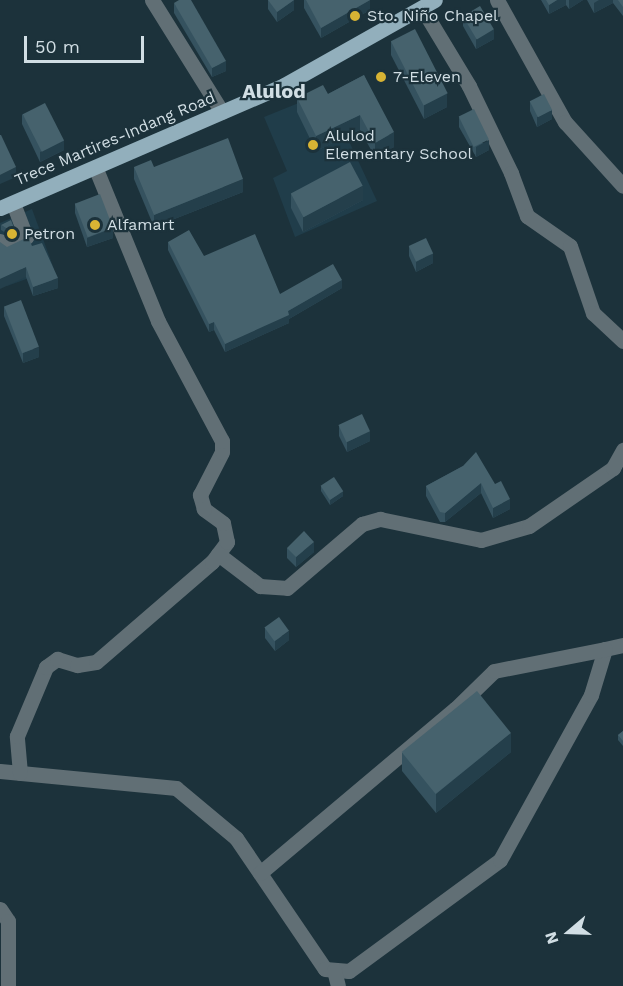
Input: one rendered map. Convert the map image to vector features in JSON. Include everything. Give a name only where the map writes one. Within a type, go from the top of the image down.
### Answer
[{"type":"main road","name":"Trece Martires-Indang Road","points":[[7,206],[284,85],[428,4]]},
{"type":"street","points":[[152,0],[222,112]]},
{"type":"street","points":[[497,0],[565,122],[623,186]]},
{"type":"street","points":[[428,4],[512,173],[527,216],[570,246],[593,313],[623,341]]},
{"type":"street","points":[[21,773],[18,736],[46,667],[57,659],[77,665],[96,662],[218,554],[227,542],[223,523],[204,509],[200,495],[222,452],[222,441],[158,321],[95,167]]},
{"type":"street","points":[[0,241],[8,248],[26,237],[7,206]]},
{"type":"street","points":[[218,554],[260,586],[287,588],[362,524],[380,519],[481,540],[529,526],[618,473],[623,450]]},
{"type":"street","points":[[260,873],[455,709],[494,671],[623,645]]},
{"type":"street","points":[[0,771],[176,788],[236,838],[325,969],[349,971],[500,860],[591,695],[605,649]]},
{"type":"street","points":[[0,909],[8,921],[8,986]]},
{"type":"street","points":[[334,970],[338,986]]},
{"type":"shaded area","name":"Alulod Elementary School","points":[[326,92],[377,201],[295,237],[273,178],[287,171],[264,117]]},
{"type":"shaded area","points":[[32,209],[54,269],[7,286],[0,269],[0,223]]},
{"type":"building","points":[[179,0],[191,0],[226,61],[212,68],[174,3]]},
{"type":"building","points":[[268,0],[294,0],[277,12]]},
{"type":"building","points":[[306,0],[370,0],[321,28]]},
{"type":"building","points":[[546,0],[557,0],[549,5]]},
{"type":"building","points":[[480,6],[494,29],[477,39],[463,16]]},
{"type":"building","points":[[415,29],[448,93],[424,105],[391,41]]},
{"type":"building","points":[[364,75],[394,132],[375,143],[360,115],[316,136],[297,98],[323,85],[328,94]]},
{"type":"building","points":[[544,94],[552,110],[538,117],[530,101]]},
{"type":"building","points":[[45,103],[64,140],[42,152],[23,114]]},
{"type":"building","points":[[474,109],[489,140],[474,147],[459,116]]},
{"type":"building","points":[[0,135],[16,167],[0,175]]},
{"type":"building","points":[[228,138],[243,179],[154,215],[134,167],[151,160],[154,167]]},
{"type":"building","points":[[350,162],[363,186],[304,217],[291,193]]},
{"type":"building","name":"Alfamart","points":[[100,194],[113,228],[88,237],[75,204]]},
{"type":"building","points":[[11,220],[14,228],[9,230],[1,225]]},
{"type":"building","points":[[189,230],[204,256],[255,234],[280,294],[333,264],[342,280],[288,311],[289,315],[225,344],[214,322],[209,324],[168,242]]},
{"type":"building","points":[[28,237],[32,246],[42,243],[58,278],[33,287],[26,267],[0,279],[0,242],[7,247]]},
{"type":"building","points":[[426,238],[433,253],[416,261],[409,246]]},
{"type":"building","points":[[21,300],[39,347],[22,353],[4,306]]},
{"type":"building","points":[[362,414],[370,431],[346,442],[338,425]]},
{"type":"building","points":[[476,452],[495,484],[501,481],[510,499],[493,508],[481,483],[445,513],[440,512],[426,486],[463,466]]},
{"type":"building","points":[[334,477],[343,491],[330,500],[321,486]]},
{"type":"building","points":[[304,531],[314,542],[296,557],[287,548]]},
{"type":"building","points":[[279,617],[289,631],[274,641],[264,628]]},
{"type":"building","points":[[477,691],[511,733],[436,794],[402,752]]},
{"type":"building","points":[[623,731],[623,741],[618,735]]},
{"type":"place","name":"Sto. Niño Chapel","points":[[355,16]]},
{"type":"place","name":"7-Eleven","points":[[381,77]]},
{"type":"place","name":"Alulod Elementary School","points":[[313,145]]},
{"type":"place","name":"Alfamart","points":[[95,225]]},
{"type":"place","name":"Petron","points":[[12,234]]},
{"type":"district","name":"Alulod","points":[[274,91]]}]
